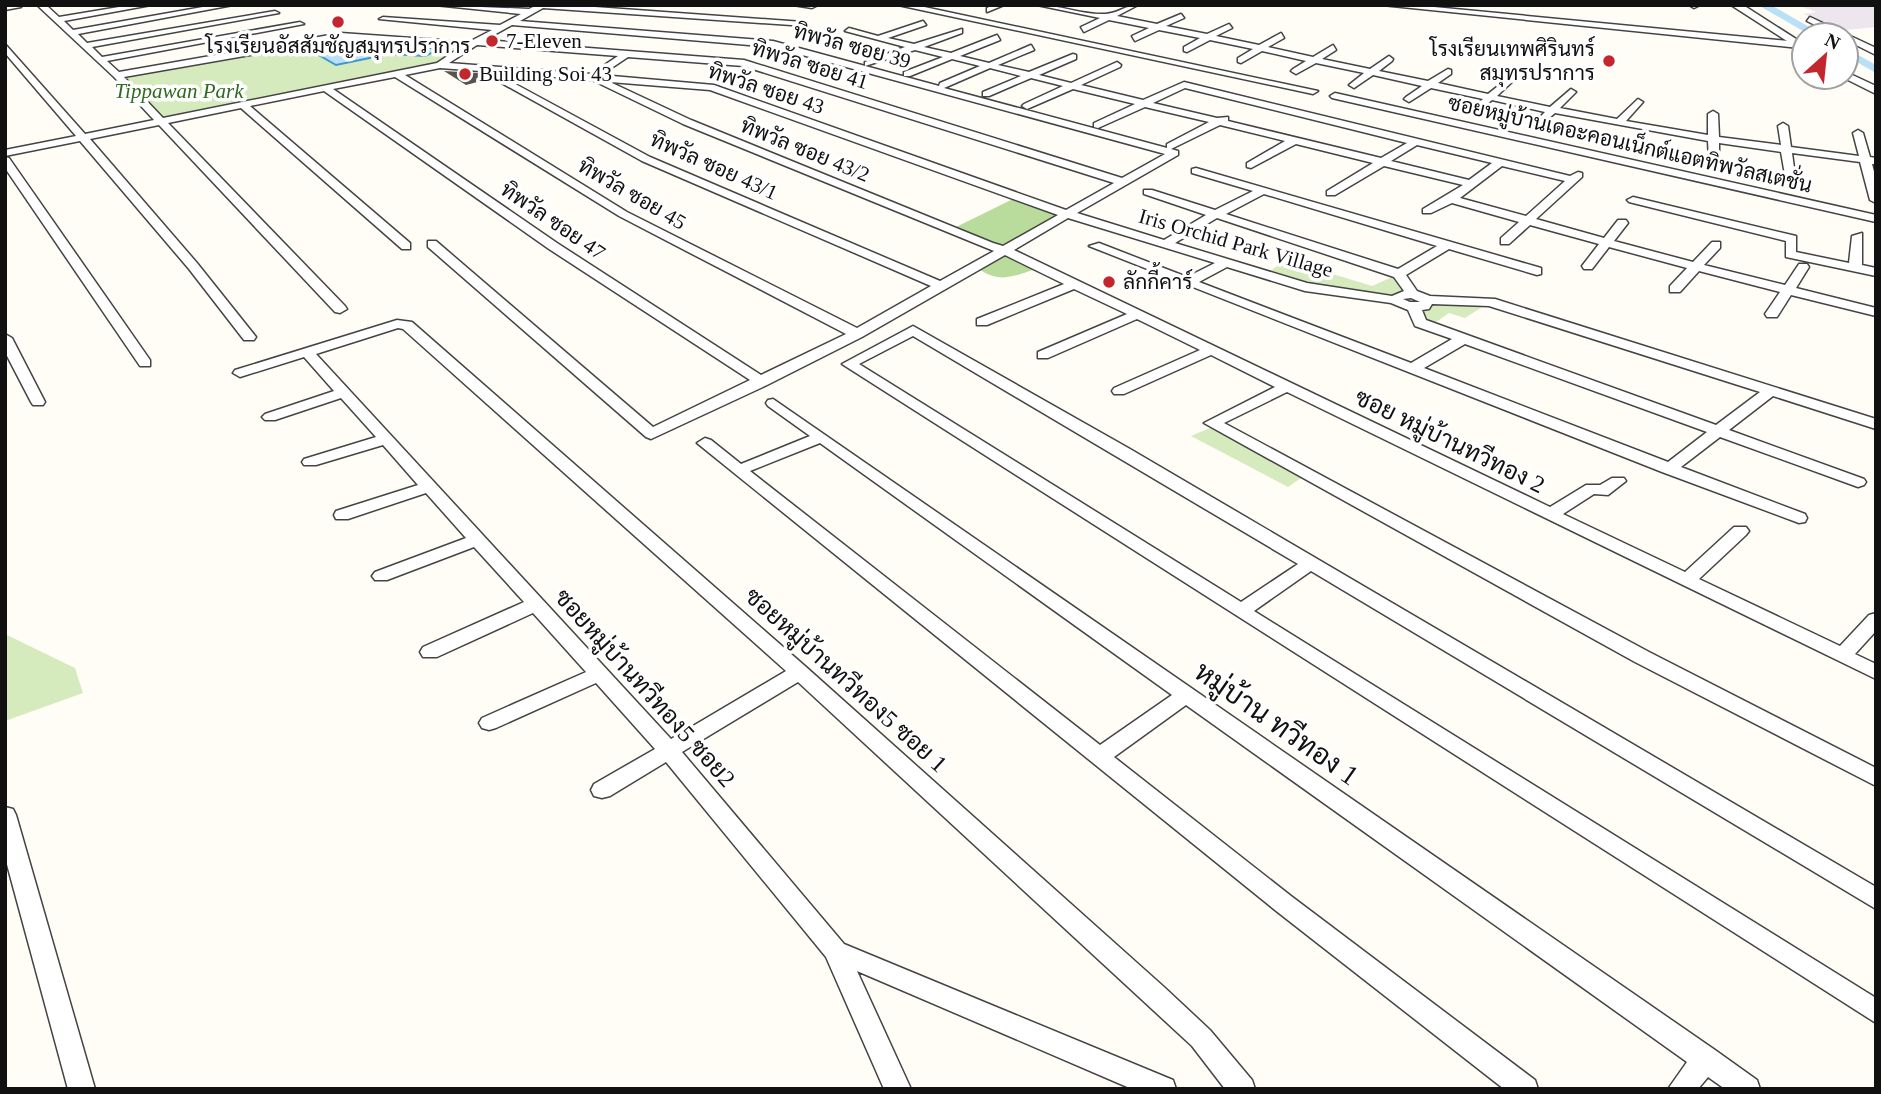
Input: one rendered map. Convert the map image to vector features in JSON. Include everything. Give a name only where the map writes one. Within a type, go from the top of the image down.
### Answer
[{"type":"street","points":[[5,8],[18,5]]},
{"type":"street","points":[[41,5],[117,75],[340,309]]},
{"type":"street","points":[[58,20],[147,5]]},
{"type":"street","points":[[71,33],[229,5]]},
{"type":"street","points":[[439,5],[532,12]]},
{"type":"street","points":[[5,153],[440,65],[472,43],[543,5],[803,24]]},
{"type":"street","points":[[797,5],[812,6]]},
{"type":"street","name":"ซอยหมู่บ้านเดอะคอนเน็กต์แอตทิพวัลสเตชั่น","points":[[902,5],[1324,95],[1876,219]]},
{"type":"street","points":[[990,10],[1000,5]]},
{"type":"street","points":[[1084,29],[1134,5]]},
{"type":"street","points":[[1135,38],[1177,14],[1182,5]]},
{"type":"street","points":[[1386,5],[1790,46]]},
{"type":"street","points":[[1736,5],[1790,40]]},
{"type":"street","points":[[1043,10],[1062,7],[1430,84],[1712,139],[1876,161]]},
{"type":"street","points":[[84,46],[275,13]]},
{"type":"street","name":"ทิพวัล ซอย 39","points":[[383,19],[775,44],[1172,149]]},
{"type":"street","points":[[1810,19],[1814,21]]},
{"type":"street","points":[[880,38],[923,23]]},
{"type":"street","points":[[99,60],[300,24]]},
{"type":"street","points":[[1187,49],[1229,26]]},
{"type":"street","points":[[849,31],[1221,120],[1472,184]]},
{"type":"street","points":[[868,64],[959,31]]},
{"type":"street","name":"ทิพวัล ซอย 41","points":[[117,75],[341,36],[744,63],[1123,182]]},
{"type":"street","points":[[1241,60],[1281,36]]},
{"type":"street","points":[[907,74],[997,38]]},
{"type":"street","points":[[1860,44],[1876,52]]},
{"type":"street","points":[[5,47],[193,266],[248,337]]},
{"type":"street","points":[[943,85],[1031,48]]},
{"type":"street","points":[[1296,71],[1333,48]]},
{"type":"street","points":[[593,77],[626,54]]},
{"type":"street","points":[[986,94],[1073,57]]},
{"type":"street","points":[[1354,85],[1389,59]]},
{"type":"street","name":"ทิพวัล ซอย 43","points":[[440,65],[712,88],[1067,214]]},
{"type":"street","points":[[1027,106],[1117,65]]},
{"type":"street","name":"ทิพวัล ซอย 43/1","points":[[478,68],[646,159],[941,286]]},
{"type":"street","points":[[1409,99],[1448,72]]},
{"type":"street","name":"ทิพวัล ซอย 45","points":[[397,74],[623,214],[857,334]]},
{"type":"street","name":"ทิพวัล ซอย 43/2","points":[[593,77],[687,122],[989,246],[1005,250]]},
{"type":"street","points":[[1473,112],[1507,82]]},
{"type":"street","points":[[1860,82],[1876,91]]},
{"type":"street","points":[[1098,125],[1184,85],[1499,163],[1577,176],[1505,241]]},
{"type":"street","name":"ทิพวัล ซอย 47","points":[[325,89],[553,246],[762,382]]},
{"type":"street","points":[[1536,126],[1551,108],[1571,92]]},
{"type":"street","points":[[1243,108],[1254,102]]},
{"type":"street","points":[[1620,122],[1638,102]]},
{"type":"street","points":[[243,105],[406,246]]},
{"type":"street","points":[[432,244],[652,434],[857,334],[1123,182],[1232,114]]},
{"type":"street","points":[[1713,114],[1714,161]]},
{"type":"street","points":[[1783,126],[1790,175]]},
{"type":"street","points":[[1858,133],[1863,160],[1876,200]]},
{"type":"street","points":[[1251,165],[1297,139]]},
{"type":"street","points":[[1331,193],[1415,142]]},
{"type":"street","points":[[5,160],[145,363]]},
{"type":"street","points":[[1427,211],[1451,199],[1499,163]]},
{"type":"street","points":[[1196,171],[1537,271]]},
{"type":"street","points":[[1167,243],[1264,190]]},
{"type":"street","points":[[1148,192],[1399,274],[1418,301],[1420,323],[1858,482]]},
{"type":"street","points":[[1451,199],[1606,243],[1876,312]]},
{"type":"street","points":[[1633,201],[1792,239],[1790,254],[1876,272]]},
{"type":"street","name":"Iris Orchid Park Village","points":[[1067,214],[1305,287],[1395,300],[1398,296],[1418,301]]},
{"type":"street","points":[[1588,266],[1622,223]]},
{"type":"street","points":[[1855,268],[1858,236]]},
{"type":"street","points":[[1399,274],[1447,245]]},
{"type":"street","points":[[1675,289],[1716,245]]},
{"type":"street","points":[[1095,246],[1799,518]]},
{"type":"street","name":"ซอย หมู่บ้านทวีทอง 2","points":[[1005,250],[1876,672]]},
{"type":"street","points":[[1188,282],[1227,261]]},
{"type":"street","points":[[1772,314],[1803,267]]},
{"type":"street","points":[[982,322],[1074,284]]},
{"type":"street","points":[[1418,301],[1490,302],[1876,424]]},
{"type":"street","points":[[1043,355],[1138,314]]},
{"type":"street","name":"ซอยหมู่บ้านทวีทอง5 ซอย 1","points":[[307,352],[402,323],[799,672],[1192,1029],[1242,1089]]},
{"type":"street","points":[[1876,899],[913,330],[849,364],[1876,1012]]},
{"type":"street","points":[[5,338],[38,402]]},
{"type":"street","points":[[1412,369],[1463,340]]},
{"type":"street","points":[[1119,391],[1212,350]]},
{"type":"street","points":[[240,373],[307,352]]},
{"type":"street","name":"ซอยหมู่บ้านทวีทอง5 ซอย2","points":[[307,352],[669,751],[835,951],[898,1089]]},
{"type":"street","points":[[1286,387],[1213,424],[1642,657],[1876,778]]},
{"type":"street","points":[[1668,469],[1772,390]]},
{"type":"street","points":[[270,416],[342,393]]},
{"type":"street","name":"หมู่บ้าน ทวีทอง 1","points":[[773,403],[1747,1089]]},
{"type":"street","points":[[739,470],[821,437]]},
{"type":"street","points":[[310,462],[386,439]]},
{"type":"street","points":[[705,443],[1283,903],[1525,1089]]},
{"type":"street","points":[[1550,515],[1592,488],[1602,491],[1618,481]]},
{"type":"street","points":[[342,515],[429,487]]},
{"type":"street","points":[[1686,581],[1740,531]]},
{"type":"street","points":[[382,576],[478,540]]},
{"type":"street","points":[[1241,611],[1311,563]]},
{"type":"street","points":[[430,652],[536,604]]},
{"type":"street","points":[[1842,656],[1876,619]]},
{"type":"street","points":[[602,790],[799,672]]},
{"type":"street","points":[[489,723],[599,674]]},
{"type":"street","points":[[1100,756],[1187,694]]},
{"type":"street","points":[[5,815],[12,866],[82,1089]]},
{"type":"street","points":[[835,951],[1163,1089]]},
{"type":"street","points":[[1681,1089],[1706,1059]]},
{"type":"shaded area","points":[[1797,5],[1876,5],[1876,27],[1860,29],[1860,21],[1822,21],[1803,14],[1816,12]]},
{"type":"green space","name":"Tippawan Park","points":[[341,36],[470,45],[440,65],[161,121],[117,75]]},
{"type":"green space","points":[[1017,197],[1067,214],[1006,250],[1041,267],[1007,277],[992,276],[976,267],[1004,251],[950,230]]},
{"type":"green space","points":[[1287,260],[1372,286],[1399,274],[1412,294],[1395,298],[1358,298],[1265,274]]},
{"type":"green space","points":[[1428,300],[1490,302],[1465,318],[1449,313],[1429,327],[1414,308]]},
{"type":"green space","points":[[1212,427],[1301,478],[1288,487],[1191,436]]},
{"type":"green space","points":[[5,634],[75,668],[83,693],[5,721]]},
{"type":"water","points":[[387,44],[440,49],[425,56],[389,54],[336,65],[312,51],[330,46]]},
{"type":"building","name":"Building Soi 43","points":[[444,71],[478,73],[489,79],[466,85]]},
{"type":"waterway","points":[[1763,5],[1792,21]]},
{"type":"waterway","points":[[1860,60],[1876,70]]},
{"type":"place","name":"โรงเรียนอัสสัมชัญสมุทรปราการ","points":[[338,22]]},
{"type":"place","name":"7-Eleven","points":[[492,41]]},
{"type":"place","name":"โรงเรียนเทพศิรินทร์ สมุทรปราการ","points":[[1609,61]]},
{"type":"place","name":"Building Soi 43","points":[[465,74]]},
{"type":"place","name":"ลักกี้คาร์","points":[[1109,282]]}]
